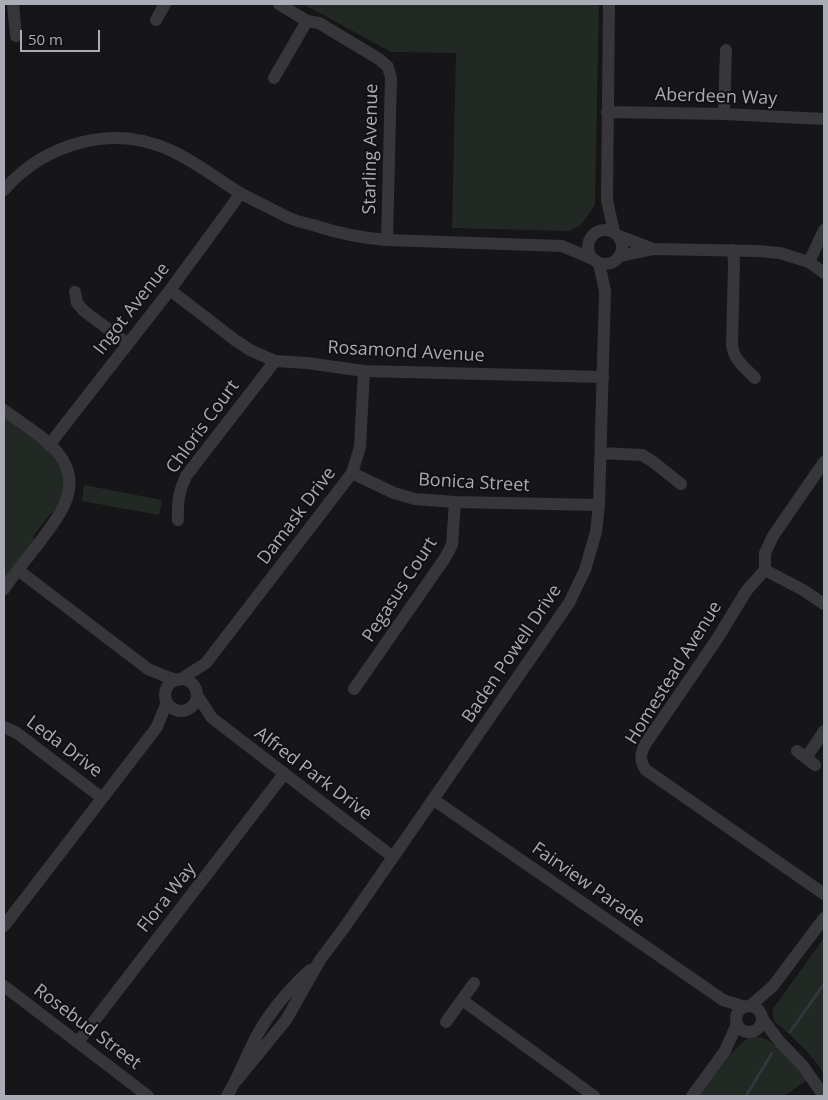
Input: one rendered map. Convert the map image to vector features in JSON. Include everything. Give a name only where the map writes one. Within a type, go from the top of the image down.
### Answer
[{"type":"street","points":[[13,4],[16,36]]},
{"type":"street","points":[[156,20],[165,4]]},
{"type":"street","name":"Starling Avenue","points":[[279,4],[307,21],[319,23],[379,59],[388,67],[390,72],[387,240]]},
{"type":"street","points":[[609,4],[607,200],[616,233],[622,242],[622,252],[619,257]]},
{"type":"street","points":[[274,78],[307,21]]},
{"type":"street","points":[[724,114],[726,50]]},
{"type":"street","name":"Aberdeen Way","points":[[607,112],[724,114],[824,119]]},
{"type":"street","points":[[4,190],[17,175],[50,153],[72,144],[93,139],[124,138],[149,142],[171,150],[190,160],[240,193],[290,218],[362,238],[562,246],[591,237],[604,229],[653,249]]},
{"type":"street","name":"Ingot Avenue","points":[[49,445],[170,290],[240,193]]},
{"type":"street","points":[[597,261],[588,250],[591,237],[607,200]]},
{"type":"street","points":[[809,262],[824,230]]},
{"type":"street","points":[[562,246],[607,264],[619,257],[653,249],[733,250],[780,253],[809,262],[824,273]]},
{"type":"street","points":[[733,250],[733,353],[736,360],[755,378]]},
{"type":"street","name":"Baden Powell Drive","points":[[605,291],[619,257]]},
{"type":"street","name":"Baden Powell Drive","points":[[228,1096],[238,1080],[286,1020],[320,960],[434,800],[569,603],[585,570],[596,532],[599,505],[605,291],[597,261]]},
{"type":"street","name":"Rosamond Avenue","points":[[170,290],[235,340],[250,350],[275,361],[307,363],[364,371],[603,377]]},
{"type":"street","points":[[75,292],[77,303],[84,311],[128,344]]},
{"type":"street","name":"Chloris Court","points":[[178,520],[179,490],[186,476],[275,361]]},
{"type":"street","name":"Damask Drive","points":[[196,692],[206,663],[352,473],[360,447],[364,371]]},
{"type":"street","points":[[4,410],[49,445],[61,457],[67,469],[69,483],[68,497],[61,512],[4,589]]},
{"type":"street","points":[[601,452],[642,455],[681,484]]},
{"type":"street","points":[[824,462],[773,536],[765,553],[764,570],[803,590],[824,604]]},
{"type":"street","name":"Bonica Street","points":[[352,473],[394,494],[415,499],[455,502],[599,505]]},
{"type":"street","name":"Pegasus Court","points":[[354,689],[445,558],[452,545],[455,502]]},
{"type":"street","points":[[4,926],[157,727],[193,704],[196,692],[190,682],[167,678],[148,669],[18,570]]},
{"type":"street","name":"Homestead Avenue","points":[[764,570],[747,590],[718,639],[646,743],[640,757],[642,765],[646,770],[824,894]]},
{"type":"street","name":"Damask Drive","points":[[179,680],[206,663]]},
{"type":"street","points":[[148,669],[172,708],[183,710]]},
{"type":"street","points":[[157,727],[169,685],[179,680]]},
{"type":"street","name":"Alfred Park Drive","points":[[196,692],[212,718],[394,857]]},
{"type":"street","name":"Alfred Park Drive","points":[[183,710],[212,718]]},
{"type":"street","name":"Leda Drive","points":[[4,727],[16,733],[102,798]]},
{"type":"street","points":[[806,758],[824,731]]},
{"type":"street","name":"Flora Way","points":[[78,1042],[284,774]]},
{"type":"street","name":"Fairview Parade","points":[[434,800],[723,1000],[748,1006]]},
{"type":"street","points":[[692,1096],[725,1051],[737,1022],[738,1012],[773,986],[824,918]]},
{"type":"street","name":"Baden Powell Drive","points":[[238,1080],[251,1047],[273,1010],[320,960]]},
{"type":"street","points":[[446,1022],[474,983]]},
{"type":"street","name":"Rosebud Street","points":[[4,986],[148,1096]]},
{"type":"street","points":[[725,1051],[759,1026],[773,986]]},
{"type":"street","points":[[462,1000],[594,1096]]},
{"type":"street","name":"Fairview Parade","points":[[723,1000],[737,1022]]},
{"type":"street","points":[[748,1006],[756,1008],[779,1040],[797,1058],[824,1096]]},
{"type":"street","points":[[273,1010],[286,1020]]},
{"type":"street","points":[[737,1022],[743,1030],[779,1040]]},
{"type":"shaded area","points":[[303,4],[599,4],[595,205],[581,225],[569,231],[452,228],[456,53],[391,52]]},
{"type":"shaded area","points":[[4,416],[33,437],[52,455],[60,465],[64,475],[65,486],[56,512],[51,513],[34,535],[33,541],[4,580]]},
{"type":"shaded area","points":[[84,485],[162,500],[159,515],[82,501]]},
{"type":"shaded area","points":[[824,938],[824,1074],[795,1039],[774,1021],[772,1010]]},
{"type":"shaded area","points":[[750,1036],[767,1040],[775,1045],[790,1059],[806,1081],[784,1096],[699,1096],[732,1052]]},
{"type":"waterway","points":[[790,1032],[824,984]]},
{"type":"waterway","points":[[746,1096],[772,1053]]}]
